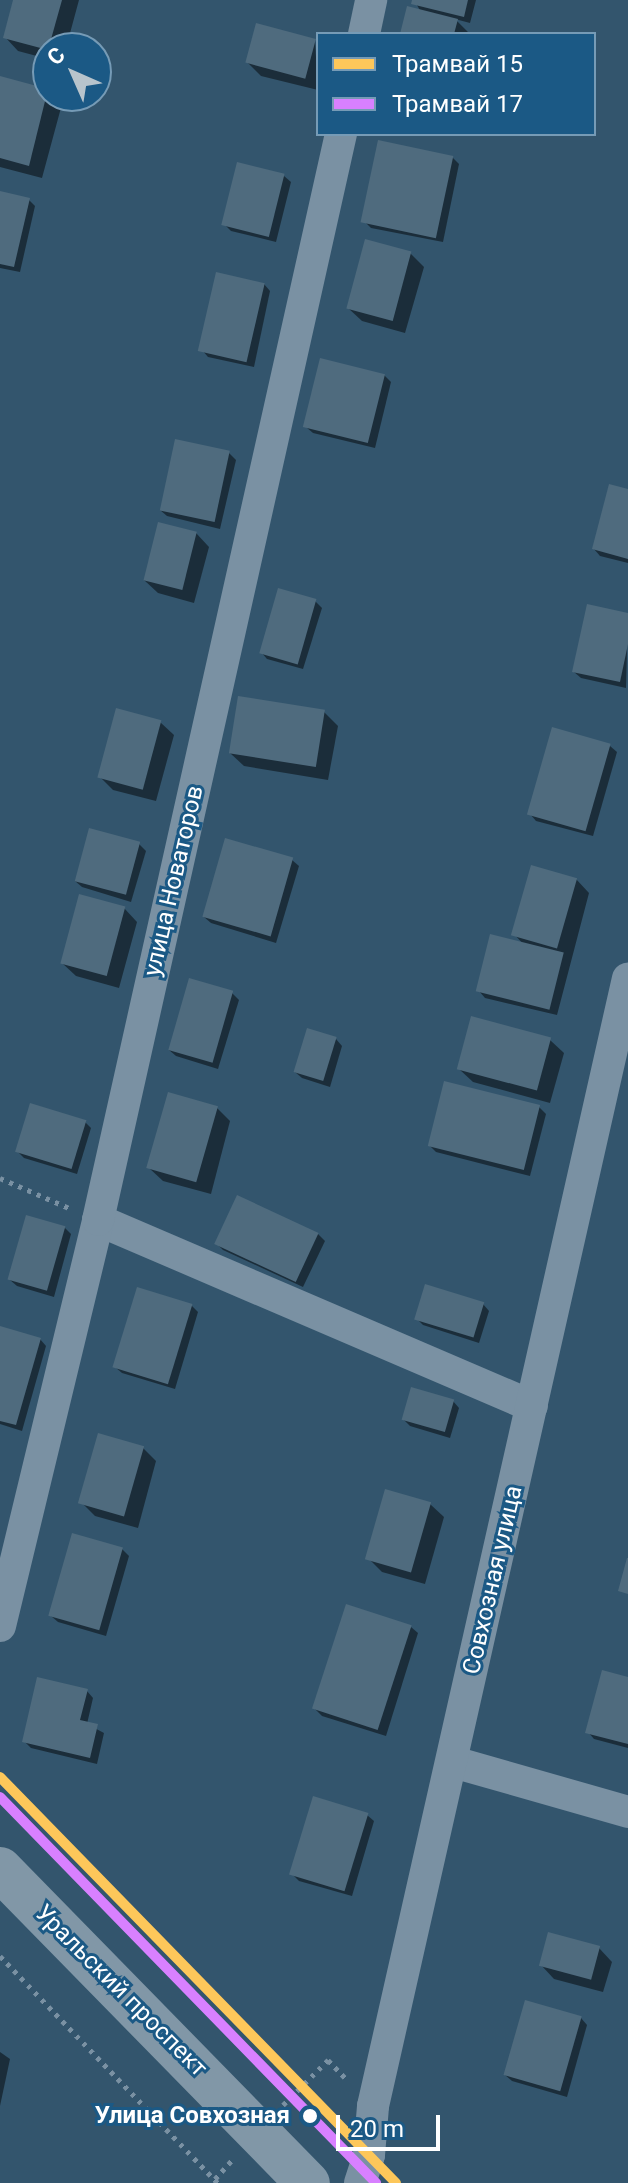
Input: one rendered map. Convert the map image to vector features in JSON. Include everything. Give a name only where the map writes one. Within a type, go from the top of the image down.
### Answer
[{"type":"main road","name":"Уральский проспект","points":[[0,1869],[308,2183]]},
{"type":"street","points":[[364,32],[371,0]]},
{"type":"street","name":"улица Новаторов","points":[[0,1626],[98,1220],[341,136]]},
{"type":"street","name":"Совхозная улица","points":[[360,2183],[369,2155],[373,2106],[628,978]]},
{"type":"street","points":[[98,1220],[532,1406]]},
{"type":"street","points":[[453,1762],[628,1812]]},
{"type":"path","points":[[0,1178],[98,1220]]},
{"type":"path","points":[[0,1956],[218,2183]]},
{"type":"building","points":[[13,0],[62,0],[53,32],[32,32],[32,46],[3,38]]},
{"type":"building","points":[[412,0],[468,0],[464,17],[411,4]]},
{"type":"building","points":[[407,6],[458,19],[455,32],[400,32]]},
{"type":"building","points":[[256,23],[316,39],[305,79],[245,63]]},
{"type":"building","points":[[0,76],[32,85],[32,112],[42,112],[29,166],[0,158]]},
{"type":"building","points":[[378,140],[453,156],[436,238],[361,222]]},
{"type":"building","points":[[237,162],[285,174],[269,237],[221,225]]},
{"type":"building","points":[[0,191],[30,198],[14,267],[0,264]]},
{"type":"building","points":[[365,239],[411,251],[393,321],[346,309]]},
{"type":"building","points":[[216,272],[265,283],[246,362],[198,351]]},
{"type":"building","points":[[320,358],[385,374],[368,443],[303,427]]},
{"type":"building","points":[[175,439],[230,451],[215,522],[160,510]]},
{"type":"building","points":[[609,484],[628,489],[628,559],[592,549]]},
{"type":"building","points":[[158,522],[197,532],[182,590],[143,580]]},
{"type":"building","points":[[278,588],[316,599],[298,664],[259,653]]},
{"type":"building","points":[[587,604],[628,613],[628,644],[620,682],[572,672]]},
{"type":"building","points":[[238,696],[325,710],[316,767],[229,753]]},
{"type":"building","points":[[116,708],[161,720],[143,790],[97,778]]},
{"type":"building","points":[[552,727],[611,744],[586,831],[527,814]]},
{"type":"building","points":[[89,828],[140,842],[126,895],[75,881]]},
{"type":"building","points":[[225,838],[293,858],[271,936],[202,917]]},
{"type":"building","points":[[531,865],[577,878],[557,948],[511,935]]},
{"type":"building","points":[[79,894],[125,906],[107,976],[60,964]]},
{"type":"building","points":[[490,934],[564,952],[549,1010],[476,991]]},
{"type":"building","points":[[189,978],[233,991],[213,1063],[168,1050]]},
{"type":"building","points":[[471,1016],[551,1037],[537,1091],[457,1069]]},
{"type":"building","points":[[307,1028],[337,1037],[323,1081],[294,1072]]},
{"type":"building","points":[[444,1081],[540,1105],[524,1170],[428,1146]]},
{"type":"building","points":[[168,1092],[218,1106],[196,1182],[146,1168]]},
{"type":"building","points":[[30,1103],[86,1120],[72,1169],[15,1152]]},
{"type":"building","points":[[237,1195],[319,1233],[296,1282],[214,1244]]},
{"type":"building","points":[[26,1215],[65,1226],[47,1291],[8,1279]]},
{"type":"building","points":[[425,1284],[484,1302],[473,1338],[414,1319]]},
{"type":"building","points":[[137,1287],[192,1304],[168,1384],[112,1367]]},
{"type":"building","points":[[0,1326],[41,1338],[16,1425],[0,1421]]},
{"type":"building","points":[[411,1387],[454,1399],[445,1432],[402,1420]]},
{"type":"building","points":[[98,1433],[144,1446],[124,1516],[78,1503]]},
{"type":"building","points":[[385,1489],[431,1502],[411,1572],[365,1559]]},
{"type":"building","points":[[72,1533],[123,1548],[99,1630],[48,1616]]},
{"type":"building","points":[[628,1558],[628,1594],[618,1591]]},
{"type":"building","points":[[346,1604],[412,1625],[378,1730],[312,1709]]},
{"type":"building","points":[[602,1670],[628,1677],[628,1744],[585,1733]]},
{"type":"building","points":[[37,1677],[88,1689],[80,1720],[98,1724],[90,1758],[22,1742]]},
{"type":"building","points":[[313,1796],[368,1813],[344,1891],[289,1874]]},
{"type":"building","points":[[548,1932],[600,1946],[591,1980],[539,1966]]},
{"type":"building","points":[[525,2000],[582,2016],[560,2091],[504,2075]]},
{"type":"tram line","name":"15","points":[[0,1777],[396,2183]]},
{"type":"tram line","name":"17","points":[[0,1797],[376,2183]]},
{"type":"place","name":"Улица Совхозная","points":[[310,2116]]}]
